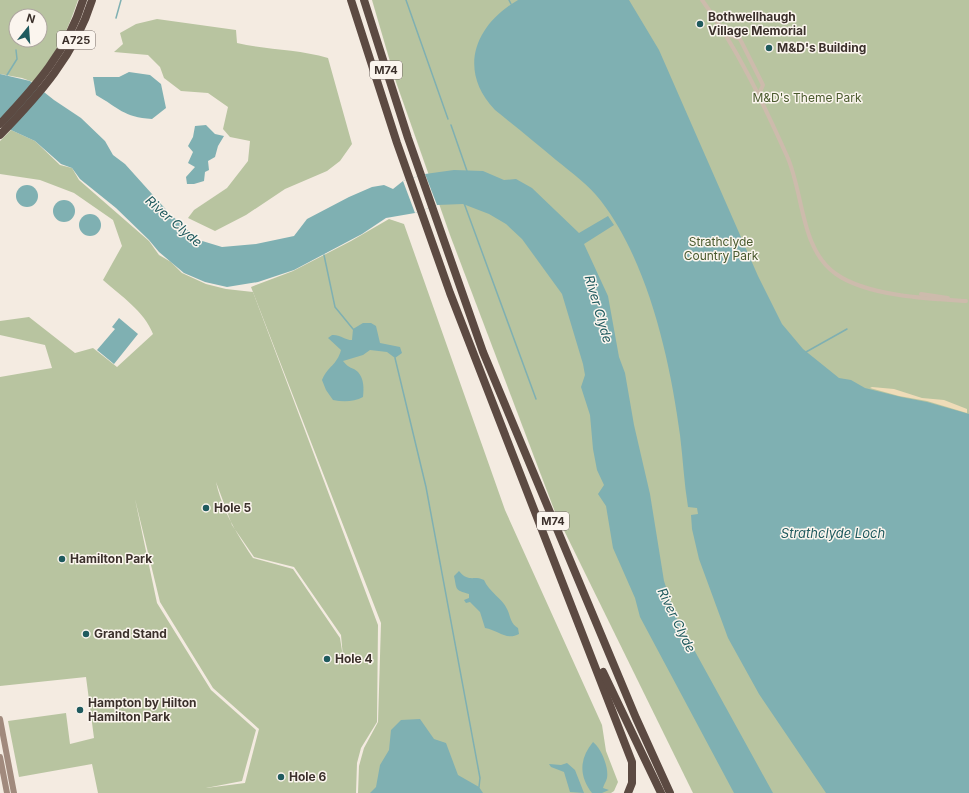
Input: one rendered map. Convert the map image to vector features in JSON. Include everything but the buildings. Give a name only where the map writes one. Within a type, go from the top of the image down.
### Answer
[{"type":"highway","name":"A725","points":[[0,124],[49,74],[68,39],[82,0]]},
{"type":"highway","name":"A725","points":[[0,135],[74,43],[92,0]]},
{"type":"highway","name":"M74","points":[[364,0],[408,138],[483,352],[636,718],[670,793]]},
{"type":"highway","name":"M74","points":[[351,2],[433,248],[578,619],[661,793]]},
{"type":"highway","points":[[578,619],[632,762],[632,783],[628,793]]},
{"type":"main road","points":[[0,719],[2,744],[14,793]]},
{"type":"main road","points":[[0,757],[7,793]]},
{"type":"street","points":[[702,0],[726,34],[758,96],[788,158],[798,188],[812,242],[816,250],[835,274],[867,289],[967,302]]},
{"type":"street","points":[[726,34],[740,38],[763,85],[758,96]]},
{"type":"street","points":[[858,285],[967,302]]},
{"type":"green space","points":[[0,0],[78,0],[60,44],[48,62],[33,82],[22,78],[0,74]]},
{"type":"green space","name":"Strathclyde Country Park","points":[[372,0],[969,0],[969,793],[693,793],[555,512],[450,235],[396,82]]},
{"type":"green space","points":[[157,19],[236,30],[237,43],[328,58],[352,144],[340,161],[327,171],[285,189],[246,215],[215,231],[188,218],[194,210],[227,188],[248,161],[250,141],[230,137],[223,129],[228,107],[208,93],[181,91],[164,78],[160,67],[148,55],[114,52],[123,44],[120,33],[136,24]]},
{"type":"green space","points":[[11,130],[35,141],[60,165],[72,168],[79,180],[149,241],[159,255],[171,262],[182,273],[206,284],[226,289],[253,292],[378,625],[377,722],[361,748],[357,763],[356,793],[98,793],[92,764],[19,777],[8,721],[66,713],[70,744],[94,738],[86,677],[0,686],[0,377],[52,368],[45,345],[0,335],[0,321],[29,317],[75,353],[93,348],[117,367],[153,334],[144,318],[138,311],[103,280],[122,246],[113,220],[74,193],[40,180],[0,174],[0,141]],"holes":[[[216,482],[231,521],[222,502]],[[135,499],[160,602],[213,688],[259,729],[245,783],[206,788],[242,781],[256,730],[211,690],[157,603]],[[235,530],[254,557],[294,567],[341,635],[343,657],[340,638],[293,569],[253,558]]]},
{"type":"green space","points":[[389,219],[404,224],[505,510],[602,725],[606,751],[618,782],[614,791],[611,793],[358,793],[359,766],[364,748],[378,722],[381,623],[251,287],[293,271],[351,241]]},
{"type":"sand","points":[[870,388],[894,389],[922,398],[944,400],[967,409],[967,413],[927,401],[899,396]]},
{"type":"water","name":"Strathclyde Loch","points":[[518,0],[629,0],[659,50],[758,276],[782,324],[803,349],[839,378],[851,380],[865,388],[927,402],[969,414],[969,793],[826,793],[759,694],[728,638],[699,559],[692,529],[691,515],[698,514],[697,508],[688,507],[680,435],[670,375],[654,312],[632,253],[617,225],[596,195],[580,179],[495,110],[483,95],[477,79],[474,64],[476,49],[482,35],[491,22],[503,10]]},
{"type":"water","points":[[129,72],[150,75],[161,84],[166,108],[152,119],[128,114],[96,95],[93,77],[119,77]]},
{"type":"water","name":"River Clyde","points":[[0,74],[30,81],[54,100],[81,118],[105,141],[113,155],[125,164],[170,214],[199,240],[222,247],[256,244],[294,236],[307,219],[372,187],[384,185],[393,189],[403,181],[425,174],[454,170],[483,171],[504,180],[516,179],[532,188],[579,233],[608,216],[614,225],[584,244],[608,296],[619,357],[625,373],[634,425],[650,494],[664,581],[676,617],[773,793],[734,793],[640,617],[635,598],[613,548],[606,506],[598,494],[604,485],[597,470],[593,449],[590,415],[581,387],[585,375],[562,294],[522,239],[506,224],[489,214],[463,204],[437,205],[415,213],[386,218],[362,234],[294,270],[258,282],[227,287],[205,282],[184,273],[159,252],[149,240],[116,208],[80,179],[72,168],[61,164],[35,141],[11,130],[0,120]]},
{"type":"water","points":[[206,125],[215,134],[224,136],[218,146],[215,157],[208,161],[209,170],[205,172],[204,181],[194,184],[187,184],[186,177],[195,167],[188,163],[193,152],[188,146],[193,137],[195,126]]},
{"type":"water","points":[[27,185],[35,188],[38,196],[35,204],[27,207],[19,204],[16,196],[19,188]]},
{"type":"water","points":[[64,200],[72,203],[75,211],[72,219],[64,222],[56,219],[53,211],[56,203]]},
{"type":"water","points":[[90,214],[98,217],[101,225],[98,233],[90,236],[82,233],[79,225],[82,217]]},
{"type":"water","points":[[119,318],[138,334],[114,364],[97,350],[115,329],[112,327]]},
{"type":"water","points":[[363,323],[371,323],[376,326],[380,343],[400,347],[402,353],[395,358],[387,352],[370,350],[363,355],[343,361],[356,370],[360,375],[363,384],[363,397],[348,401],[333,400],[326,390],[322,380],[324,375],[337,359],[341,350],[328,338],[335,335],[352,340],[353,329]]},
{"type":"water","points":[[459,571],[462,575],[468,578],[484,580],[489,588],[505,605],[512,622],[518,628],[519,634],[514,636],[506,636],[485,628],[480,612],[470,602],[466,603],[464,600],[469,598],[469,594],[458,590],[456,586],[454,576]]},
{"type":"water","points":[[420,719],[434,739],[446,743],[458,775],[479,787],[483,793],[370,793],[376,787],[380,765],[389,750],[391,730],[401,720]]},
{"type":"water","points":[[593,742],[606,763],[607,778],[603,788],[609,790],[602,793],[592,793],[583,774],[583,761],[588,748]]},
{"type":"water","points":[[567,763],[575,770],[584,793],[570,792],[564,772],[551,767],[549,764],[561,765]]},
{"type":"pier","points":[[425,174],[437,205],[415,213],[403,181]]},
{"type":"waterway","points":[[116,18],[121,0]]},
{"type":"waterway","points":[[406,0],[448,119]]},
{"type":"waterway","points":[[509,0],[511,4]]},
{"type":"waterway","points":[[7,75],[17,59],[16,50]]},
{"type":"waterway","points":[[451,125],[467,171]]},
{"type":"waterway","points":[[464,203],[536,399]]},
{"type":"waterway","points":[[324,255],[335,307],[353,329]]},
{"type":"waterway","points":[[806,352],[847,329]]},
{"type":"waterway","points":[[395,358],[426,487],[480,778],[479,787]]},
{"type":"place","name":"Bothwellhaugh Village Memorial","points":[[700,24]]},
{"type":"place","name":"M&D's Building","points":[[769,48]]},
{"type":"place","name":"Hole 5","points":[[206,508]]},
{"type":"place","name":"Hamilton Park","points":[[62,559]]},
{"type":"place","name":"Grand Stand","points":[[86,634]]},
{"type":"place","name":"Hole 4","points":[[327,659]]},
{"type":"place","name":"Hampton by Hilton Hamilton Park","points":[[80,710]]},
{"type":"place","name":"Hole 6","points":[[281,777]]},
{"type":"park label","name":"M&D's Theme Park","points":[[807,98]]}]
